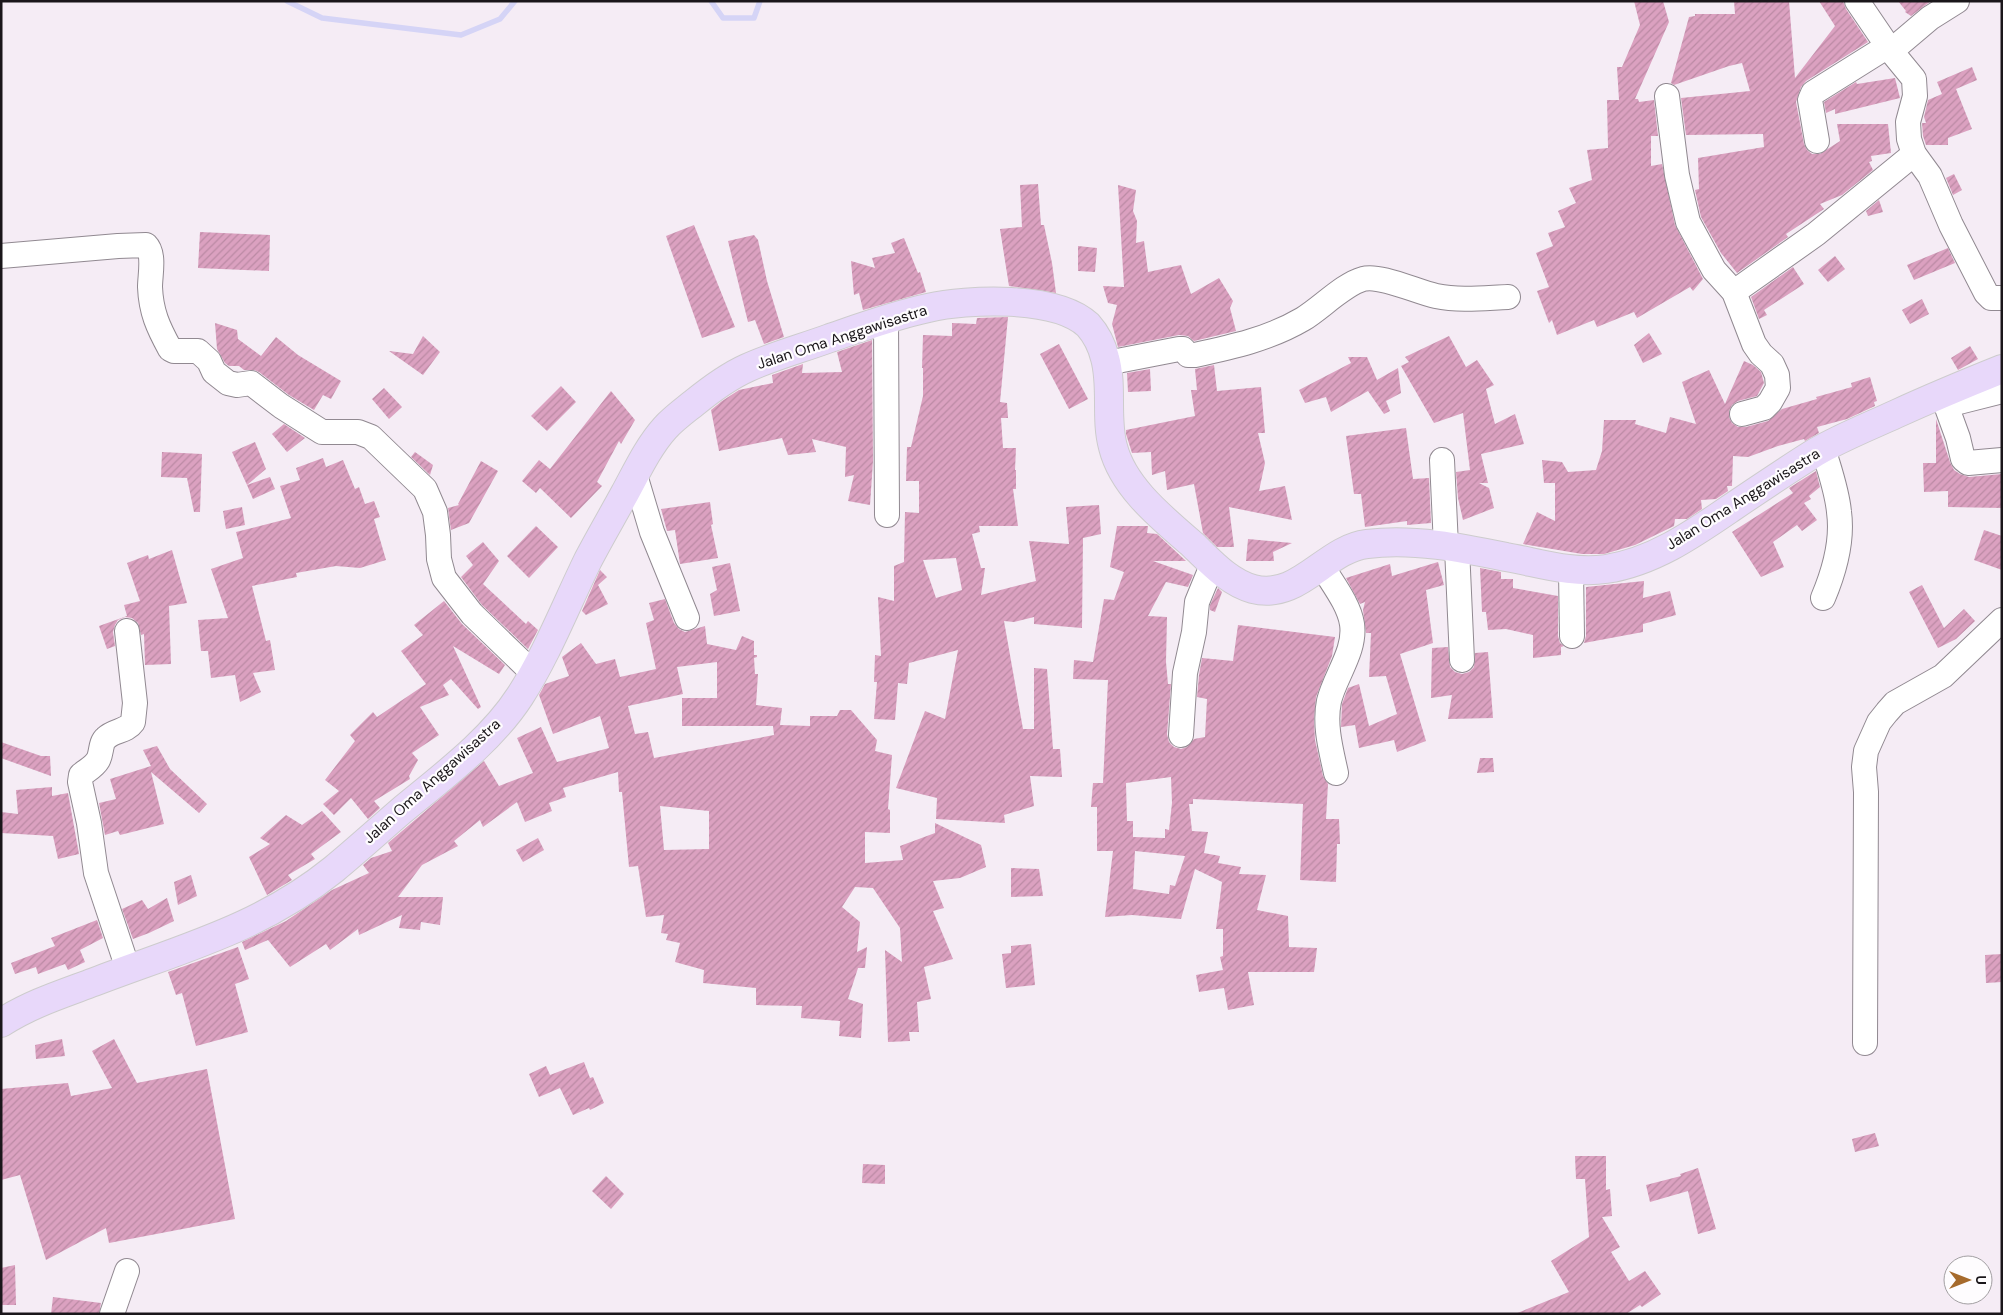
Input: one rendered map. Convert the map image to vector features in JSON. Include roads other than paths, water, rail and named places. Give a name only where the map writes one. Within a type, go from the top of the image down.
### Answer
[{"type":"main road","name":"Jalan Oma Anggawisastra","points":[[1,1023],[20,1011],[128,969],[177,953],[247,924],[290,901],[330,872],[425,792],[499,724],[533,673],[590,557],[634,475],[650,447],[667,425],[731,376],[763,361],[886,320],[929,307],[964,303],[1012,302],[1048,306],[1075,316],[1090,327],[1102,347],[1107,363],[1113,447],[1124,475],[1170,525],[1228,577],[1254,589],[1266,590],[1284,588],[1294,584],[1342,552],[1370,543],[1451,547],[1571,571],[1604,569],[1625,565],[1681,542],[1823,448],[1945,399],[2002,369]]},
{"type":"street","points":[[1857,1],[1915,83],[1915,96],[1908,127],[1908,139],[1914,154],[1930,176],[1951,226],[1986,293],[1990,297],[2002,298]]},
{"type":"street","points":[[1817,141],[1810,100],[1811,95],[1890,49],[1930,18],[1957,1]]},
{"type":"street","points":[[1667,96],[1677,175],[1688,222],[1714,270],[1734,292],[1754,344],[1777,375],[1778,388],[1770,402],[1764,408],[1742,414]]},
{"type":"street","points":[[1734,292],[1816,234],[1914,154]]},
{"type":"street","points":[[1,256],[146,245],[149,248],[151,259],[151,302],[156,325],[170,349],[174,351],[198,351],[209,361],[214,372],[228,383],[237,385],[251,384],[322,432],[358,432],[370,437],[425,489],[434,512],[438,535],[439,559],[444,578],[472,614],[533,673]]},
{"type":"street","points":[[1107,363],[1183,349],[1188,355],[1195,355],[1254,342],[1304,319],[1354,282],[1362,279],[1377,278],[1436,296],[1450,298],[1508,297]]},
{"type":"street","points":[[886,320],[887,516]]},
{"type":"street","points":[[2002,391],[1945,399],[1963,459],[1968,462],[2002,460]]},
{"type":"street","points":[[1823,448],[1840,513],[1833,573],[1823,598]]},
{"type":"street","points":[[1442,460],[1462,660]]},
{"type":"street","points":[[634,475],[652,532],[687,618]]},
{"type":"street","points":[[1181,734],[1185,673],[1194,632],[1196,602],[1212,563]]},
{"type":"street","points":[[1322,566],[1344,605],[1352,627],[1351,641],[1343,668],[1331,694],[1328,710],[1327,723],[1336,773]]},
{"type":"street","points":[[1571,571],[1572,636]]},
{"type":"street","points":[[1865,1043],[1866,792],[1864,767],[1866,751],[1879,722],[1895,703],[1943,676],[2002,620]]},
{"type":"street","points":[[127,631],[135,703],[133,722],[124,730],[106,737],[98,759],[93,766],[81,775],[80,782],[89,823],[96,873],[128,969]]},
{"type":"street","points":[[112,1314],[127,1271]]},
{"type":"waterway","points":[[287,1],[322,18],[461,35],[500,19],[515,1]]},
{"type":"waterway","points":[[711,1],[723,18],[754,18],[760,1]]}]
